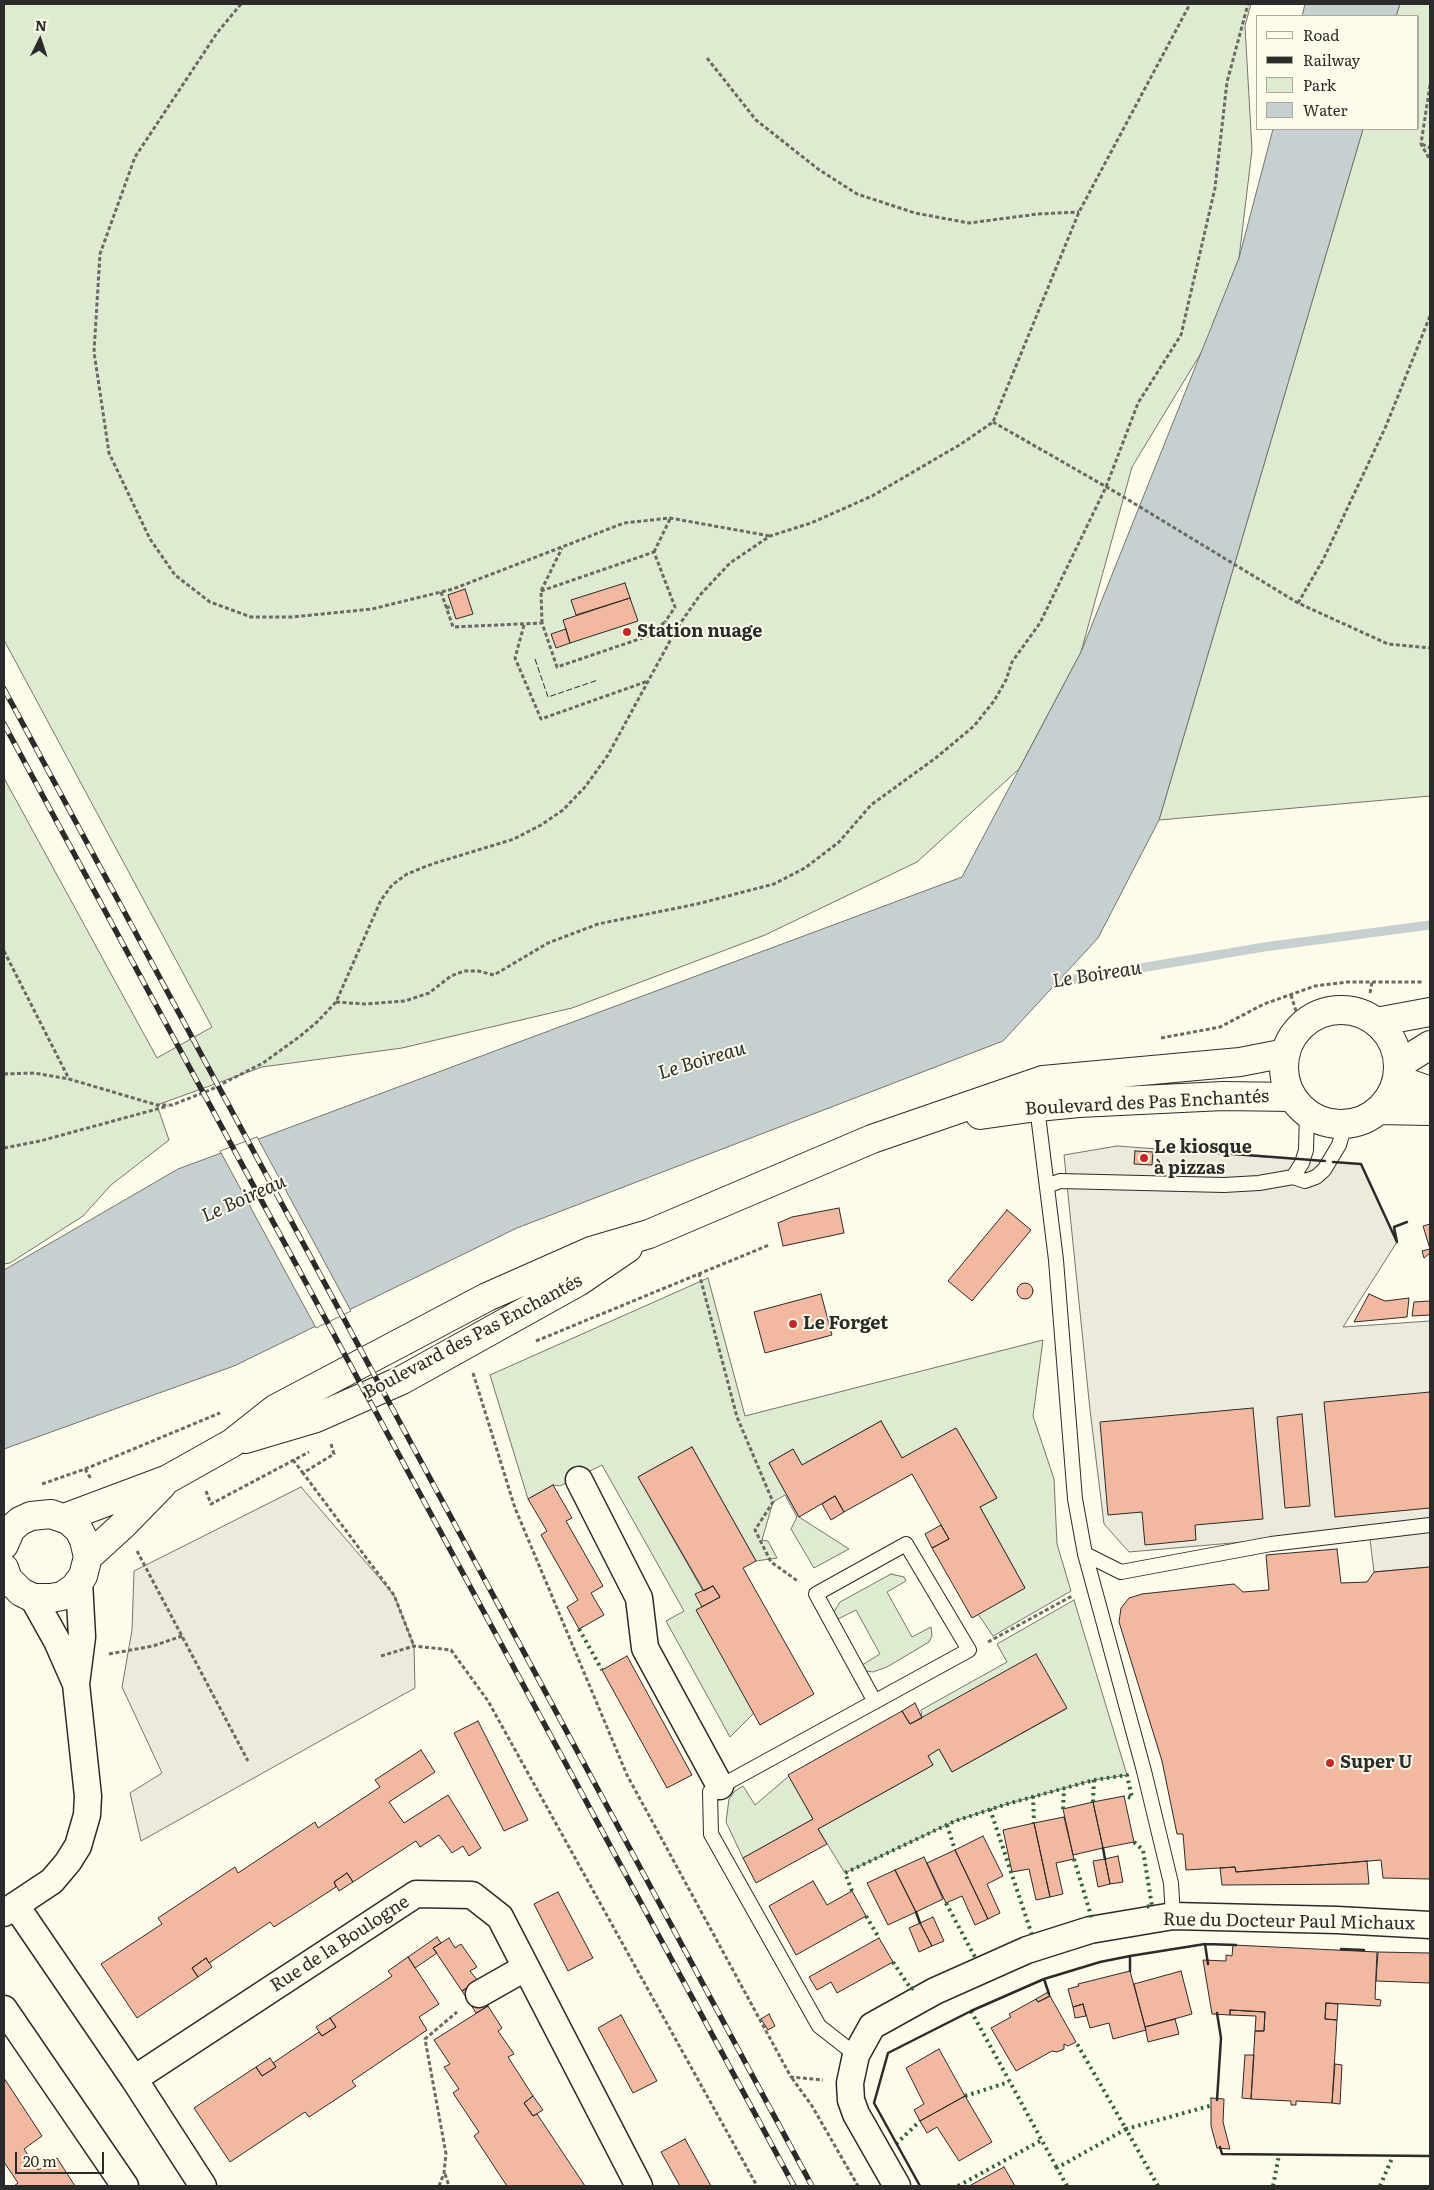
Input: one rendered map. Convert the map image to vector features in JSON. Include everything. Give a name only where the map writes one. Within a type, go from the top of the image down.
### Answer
[{"type":"main road","name":"Boulevard des Pas Enchantés","points":[[1338,1010],[1358,1013],[1376,1022],[1392,1042],[1397,1072],[1390,1096],[1378,1110],[1360,1121],[1345,1124],[1321,1120],[1300,1105],[1285,1075],[1286,1053],[1294,1035],[1301,1027],[1318,1016],[1338,1010]]},
{"type":"main road","points":[[1376,1022],[1430,1012]]},
{"type":"main road","name":"Boulevard des Pas Enchantés","points":[[1397,1072],[1430,1044]]},
{"type":"main road","name":"Boulevard des Pas Enchantés","points":[[64,1518],[168,1479],[232,1443],[316,1418],[402,1380],[578,1282],[649,1234],[872,1139],[1043,1080],[1240,1062],[1286,1053]]},
{"type":"main road","points":[[1397,1072],[1430,1091]]},
{"type":"main road","name":"Boulevard des Pas Enchantés","points":[[914,1125],[1037,1106],[1194,1097],[1300,1105]]},
{"type":"main road","points":[[1378,1110],[1430,1110]]},
{"type":"main road","name":"Boulevard des Pas Enchantés","points":[[33,1598],[45,1599],[62,1596],[74,1588],[84,1569],[168,1479]]},
{"type":"main road","points":[[6,1535],[31,1516],[45,1514],[64,1518],[74,1524],[82,1534],[86,1545],[84,1569]]},
{"type":"main road","points":[[5,1575],[21,1592],[33,1598]]},
{"type":"street","points":[[579,1480],[638,1598],[644,1648],[720,1786]]},
{"type":"street","points":[[84,1569],[82,1637],[76,1684],[88,1796],[87,1815],[83,1832],[68,1862],[52,1881],[10,1910],[134,2079],[203,2186]]},
{"type":"street","points":[[33,1598],[57,1641],[76,1684]]},
{"type":"street","name":"Rue de la Boulogne","points":[[134,2079],[416,1894],[472,1895],[500,1918],[639,2186]]},
{"type":"street","name":"Rue du Docteur Paul Michaux","points":[[850,2083],[856,2055],[872,2026],[935,1990],[1027,1950],[1090,1930],[1173,1916],[1337,1920],[1430,1925]]},
{"type":"street","points":[[470,2001],[525,1968]]},
{"type":"street","points":[[4,2009],[125,2186]]},
{"type":"street","points":[[850,2083],[851,2100],[856,2114],[896,2186]]},
{"type":"lane","points":[[1166,1070],[1143,1083],[1055,1091],[1037,1106],[1056,1260],[1075,1499],[1085,1554],[1144,1771],[1171,1884],[1173,1916]]},
{"type":"lane","points":[[1293,1177],[1302,1163],[1306,1150],[1300,1105]]},
{"type":"lane","points":[[1047,1186],[1060,1181],[1107,1184],[1224,1185],[1258,1183],[1293,1177],[1305,1181],[1316,1177],[1324,1170],[1339,1145],[1345,1124]]},
{"type":"lane","points":[[1085,1554],[1121,1572],[1271,1544],[1430,1525]]},
{"type":"lane","points":[[856,2055],[819,2026],[711,1834],[710,1792],[720,1786],[875,1702],[969,1650],[906,1544],[816,1594],[875,1702]]},
{"type":"path","points":[[241,4],[217,33],[135,157],[100,254],[94,352],[109,453],[150,540],[175,576],[210,602],[251,618],[292,617],[372,609],[441,592],[624,523],[670,518],[770,536]]},
{"type":"path","points":[[4,1148],[40,1141],[172,1105],[210,1090],[263,1063],[311,1027],[336,1002],[381,900],[392,885],[407,874],[432,864],[514,839],[541,825],[563,810],[585,787],[608,755],[677,628],[700,595],[730,563],[770,536],[811,523],[872,496],[961,444],[993,422],[1079,212],[1190,4]]},
{"type":"path","points":[[336,1002],[365,1004],[405,1001],[429,993],[451,976],[464,971],[478,971],[494,975],[548,943],[598,924],[697,904],[780,881],[805,868],[839,842],[871,805],[937,757],[974,726],[986,712],[1006,680],[1012,662],[1040,622],[1106,487],[1138,403],[1181,335],[1215,188],[1227,82],[1248,4]]},
{"type":"path","points":[[707,58],[756,120],[818,169],[857,194],[914,213],[969,223],[1038,214],[1079,212]]},
{"type":"path","points":[[1430,85],[1421,144],[1430,160]]},
{"type":"path","points":[[1421,144],[1430,148]]},
{"type":"path","points":[[1298,603],[1323,560],[1386,426],[1430,316]]},
{"type":"path","points":[[993,422],[1106,487],[1298,603],[1388,644],[1430,648]]},
{"type":"path","points":[[562,547],[541,591],[542,624],[557,667],[648,636],[665,622],[675,608],[654,552],[670,518]]},
{"type":"path","points":[[541,591],[654,552]]},
{"type":"path","points":[[441,592],[452,627],[542,624]]},
{"type":"path","points":[[446,608],[452,606]]},
{"type":"path","points":[[665,622],[677,628]]},
{"type":"path","points":[[524,625],[515,658],[541,719],[649,681]]},
{"type":"path","points":[[4,951],[69,1079]]},
{"type":"path","points":[[1372,982],[1423,982]]},
{"type":"path","points":[[1291,995],[1301,1027]]},
{"type":"path","points":[[4,1074],[34,1073],[69,1079],[157,1105],[172,1105]]},
{"type":"path","points":[[699,1274],[737,1416],[773,1502],[754,1530],[770,1562],[816,1594]]},
{"type":"path","points":[[472,1368],[515,1508],[628,1775],[791,2077],[812,2106],[858,2186]]},
{"type":"path","points":[[303,1472],[334,1454],[330,1441]]},
{"type":"path","points":[[294,1460],[394,1594],[414,1646]]},
{"type":"path","points":[[144,1564],[248,1761]]},
{"type":"path","points":[[969,1650],[990,1642],[1072,1596]]},
{"type":"path","points":[[106,1654],[153,1646],[182,1636]]},
{"type":"path","points":[[380,1656],[414,1646],[451,1650],[488,1701],[757,2186]]},
{"type":"path","points":[[439,2186],[444,2173],[446,2154],[425,2039],[470,2001]]},
{"type":"path","points":[[791,2077],[850,2083]]},
{"type":"path","points":[[444,2173],[449,2186]]},
{"type":"green space","points":[[4,4],[1251,4],[1245,26],[1252,150],[1239,258],[1204,348],[1132,467],[1081,652],[1019,769],[917,862],[765,935],[572,1008],[402,1048],[262,1067],[157,1105],[169,1140],[111,1185],[83,1216],[10,1263],[4,1264],[4,778],[157,1058],[212,1027],[4,640]]},
{"type":"green space","points":[[1400,4],[1430,4],[1430,796],[1159,820],[1363,130],[1419,130],[1419,15],[1396,15]]},
{"type":"green space","points":[[708,1278],[745,1416],[1043,1340],[1033,1416],[1054,1479],[1057,1544],[1071,1591],[993,1636],[978,1614],[1025,1588],[980,1507],[997,1498],[956,1428],[902,1458],[881,1421],[802,1465],[793,1449],[769,1463],[799,1517],[849,1549],[814,1568],[791,1529],[797,1517],[785,1495],[773,1502],[762,1540],[768,1541],[777,1558],[756,1561],[692,1447],[638,1477],[703,1591],[720,1597],[697,1610],[754,1713],[730,1737],[666,1621],[684,1611],[602,1465],[560,1486],[553,1485],[528,1499],[490,1375]]},
{"type":"green space","points":[[891,1574],[904,1577],[906,1581],[887,1592],[912,1637],[931,1627],[932,1636],[929,1642],[887,1667],[873,1672],[866,1671],[862,1665],[880,1654],[856,1610],[836,1620],[834,1612],[840,1602]]},
{"type":"green space","points":[[1074,1600],[1127,1775],[1094,1780],[1007,1804],[955,1821],[845,1873],[818,1829],[933,1765],[928,1756],[939,1749],[952,1772],[1066,1709],[922,1718],[921,1710],[1007,1662],[997,1644]]},
{"type":"green space","points":[[789,1776],[813,1819],[743,1858],[726,1822],[729,1799],[735,1791],[743,1786],[755,1805]]},
{"type":"shaded area","points":[[1117,1146],[1361,1164],[1397,1242],[1343,1327],[1430,1321],[1430,1567],[1374,1572],[1369,1531],[1129,1552],[1104,1524],[1090,1410],[1064,1155]]},
{"type":"shaded area","points":[[301,1487],[394,1595],[414,1646],[415,1688],[141,1841],[130,1793],[162,1773],[122,1687],[132,1630],[134,1571]]},
{"type":"water","points":[[1305,4],[1400,4],[1396,15],[1302,15]]},
{"type":"water","points":[[1273,130],[1363,130],[1159,820],[1098,938],[1003,1041],[517,1228],[234,1366],[4,1449],[4,1270],[178,1169],[962,877],[1081,652],[1239,258]]},
{"type":"pier","points":[[257,1137],[351,1311],[316,1328],[220,1151]]},
{"type":"building","points":[[625,583],[630,598],[576,615],[571,600]]},
{"type":"building","points":[[465,589],[473,614],[456,619],[448,595]]},
{"type":"building","points":[[630,598],[638,621],[570,643],[563,620]]},
{"type":"building","points":[[566,629],[570,643],[556,648],[551,634]]},
{"type":"building","name":"Le kiosque à pizzas","points":[[1135,1151],[1153,1152],[1152,1165],[1134,1164]]},
{"type":"building","points":[[839,1208],[844,1233],[783,1246],[778,1223],[792,1217]]},
{"type":"building","points":[[1007,1210],[1031,1230],[972,1301],[948,1281]]},
{"type":"building","points":[[1430,1224],[1430,1249],[1423,1226]]},
{"type":"building","points":[[1430,1249],[1430,1253],[1424,1258],[1422,1251]]},
{"type":"building","points":[[1025,1283],[1031,1285],[1033,1291],[1031,1297],[1025,1299],[1019,1297],[1017,1291],[1019,1285]]},
{"type":"building","name":"Le Forget","points":[[821,1294],[832,1335],[765,1353],[754,1312]]},
{"type":"building","points":[[1369,1294],[1385,1301],[1409,1298],[1407,1317],[1354,1322]]},
{"type":"building","points":[[1430,1301],[1430,1315],[1412,1316],[1414,1302]]},
{"type":"building","points":[[1430,1392],[1430,1508],[1335,1517],[1324,1402]]},
{"type":"building","points":[[1253,1408],[1263,1519],[1195,1525],[1196,1540],[1145,1545],[1142,1512],[1108,1515],[1100,1422]]},
{"type":"building","points":[[1302,1414],[1310,1506],[1285,1508],[1277,1417]]},
{"type":"building","points":[[881,1421],[902,1458],[956,1428],[997,1498],[980,1507],[1025,1588],[972,1618],[932,1548],[949,1539],[912,1474],[844,1512],[835,1496],[799,1517],[769,1463],[793,1449],[802,1465]]},
{"type":"building","points":[[692,1447],[756,1561],[743,1568],[814,1694],[760,1725],[696,1610],[720,1597],[713,1586],[704,1591],[638,1477]]},
{"type":"building","points":[[553,1485],[572,1518],[566,1521],[603,1586],[591,1593],[604,1615],[579,1629],[567,1607],[578,1600],[541,1535],[547,1531],[528,1499]]},
{"type":"building","points":[[835,1496],[844,1512],[831,1520],[822,1504]]},
{"type":"building","points":[[941,1525],[949,1539],[932,1548],[925,1534]]},
{"type":"building","points":[[1337,1549],[1341,1583],[1367,1582],[1374,1572],[1430,1567],[1430,1879],[1383,1878],[1381,1860],[1236,1872],[1235,1867],[1186,1870],[1183,1834],[1177,1834],[1162,1761],[1119,1622],[1121,1608],[1129,1598],[1142,1594],[1234,1584],[1243,1592],[1269,1590],[1266,1555]]},
{"type":"building","points":[[713,1586],[720,1597],[702,1607],[695,1594]]},
{"type":"building","points":[[1036,1654],[1067,1708],[952,1772],[939,1749],[928,1756],[933,1765],[818,1829],[827,1844],[756,1883],[743,1858],[813,1819],[788,1775],[902,1711],[910,1724]]},
{"type":"building","points":[[627,1656],[692,1775],[667,1788],[602,1670]]},
{"type":"building","points":[[915,1703],[922,1718],[910,1724],[902,1711]]},
{"type":"building","points":[[478,1721],[528,1820],[504,1831],[454,1733]]},
{"type":"building","points":[[421,1750],[435,1772],[389,1802],[404,1823],[448,1795],[481,1848],[469,1856],[463,1846],[452,1853],[439,1835],[420,1847],[416,1841],[353,1882],[347,1873],[334,1882],[336,1887],[274,1927],[270,1922],[209,1963],[206,1958],[192,1968],[198,1977],[137,2018],[101,1964],[162,1924],[158,1918],[235,1867],[238,1873],[315,1822],[318,1828],[380,1787],[375,1780]]},
{"type":"building","points":[[1124,1796],[1134,1842],[1103,1848],[1093,1802]]},
{"type":"building","points":[[1093,1802],[1103,1848],[1073,1855],[1063,1809]]},
{"type":"building","points":[[1064,1817],[1074,1859],[1056,1863],[1063,1894],[1050,1897],[1034,1823]]},
{"type":"building","points":[[1034,1823],[1050,1897],[1036,1900],[1029,1869],[1012,1872],[1003,1830]]},
{"type":"building","points":[[983,1836],[1003,1876],[987,1884],[1000,1913],[988,1919],[955,1850]]},
{"type":"building","points":[[955,1850],[988,1919],[975,1925],[962,1896],[946,1903],[927,1863]]},
{"type":"building","points":[[1118,1856],[1123,1882],[1110,1884],[1105,1859]]},
{"type":"building","points":[[924,1857],[943,1899],[916,1912],[895,1870]]},
{"type":"building","points":[[1105,1859],[1110,1884],[1098,1887],[1093,1861]]},
{"type":"building","points":[[1367,1861],[1369,1884],[1222,1885],[1220,1868],[1235,1867],[1236,1872]]},
{"type":"building","points":[[895,1870],[916,1912],[888,1925],[867,1883]]},
{"type":"building","points":[[347,1873],[353,1882],[339,1891],[334,1882]]},
{"type":"building","points":[[813,1881],[827,1905],[852,1891],[866,1916],[796,1955],[769,1906]]},
{"type":"building","points":[[558,1892],[593,1958],[568,1971],[534,1904]]},
{"type":"building","points":[[933,1917],[944,1941],[932,1946],[920,1923]]},
{"type":"building","points":[[920,1923],[932,1946],[919,1952],[909,1928]]},
{"type":"building","points":[[437,1937],[441,1943],[433,1948],[437,1953],[415,1968],[408,1957]]},
{"type":"building","points":[[449,1938],[455,1948],[461,1944],[477,1967],[470,1971],[478,1981],[462,1991],[433,1948]]},
{"type":"building","points":[[879,1938],[893,1962],[837,1993],[831,1982],[817,1990],[809,1977]]},
{"type":"building","points":[[1233,1945],[1377,1952],[1375,1999],[1381,2000],[1380,2006],[1326,2003],[1325,2019],[1337,2020],[1332,2103],[1296,2101],[1296,2105],[1291,2105],[1291,2101],[1251,2099],[1255,2031],[1264,2031],[1265,2012],[1230,2010],[1230,2015],[1212,2014],[1203,1960],[1226,1961],[1226,1955],[1232,1956]]},
{"type":"building","points":[[1378,1952],[1430,1953],[1430,1983],[1376,1981]]},
{"type":"building","points":[[408,1957],[439,2004],[419,2017],[427,2030],[352,2081],[356,2086],[309,2117],[305,2112],[230,2162],[194,2108],[256,2067],[262,2076],[276,2067],[273,2063],[319,2032],[322,2036],[336,2027],[330,2018],[392,1976],[388,1971]]},
{"type":"building","points":[[206,1958],[212,1967],[198,1977],[192,1968]]},
{"type":"building","points":[[1130,1971],[1146,2030],[1113,2039],[1109,2023],[1090,2028],[1083,2004],[1073,2007],[1068,1989],[1079,1986],[1078,1984]]},
{"type":"building","points":[[1181,1971],[1192,2014],[1145,2027],[1134,1984]]},
{"type":"building","points":[[473,1984],[488,2006],[476,2013],[462,1991]]},
{"type":"building","points":[[1048,1992],[1050,1996],[1038,2002],[1036,1999]]},
{"type":"building","points":[[1050,1996],[1076,2042],[1068,2046],[1064,2044],[1064,2049],[1057,2052],[1052,2051],[1016,2071],[991,2028],[1011,2017],[1009,2014],[1036,1999],[1038,2002]]},
{"type":"building","points":[[1326,2003],[1338,2004],[1337,2020],[1325,2019]]},
{"type":"building","points":[[1083,2004],[1086,2016],[1075,2018],[1073,2007]]},
{"type":"building","points":[[488,2006],[502,2028],[498,2031],[514,2054],[508,2057],[533,2096],[524,2103],[533,2116],[537,2114],[585,2186],[507,2186],[474,2136],[479,2132],[453,2093],[459,2089],[444,2067],[450,2064],[434,2040]]},
{"type":"building","points":[[1230,2010],[1265,2012],[1264,2031],[1255,2031],[1256,2016],[1230,2015]]},
{"type":"building","points":[[769,2014],[775,2026],[768,2030],[761,2019]]},
{"type":"building","points":[[621,2015],[657,2081],[633,2093],[598,2028]]},
{"type":"building","points":[[330,2018],[336,2027],[322,2036],[316,2027]]},
{"type":"building","points":[[1175,2019],[1179,2034],[1148,2042],[1145,2027]]},
{"type":"building","points":[[939,2049],[965,2096],[920,2121],[914,2110],[924,2104],[906,2068]]},
{"type":"building","points":[[1245,2055],[1254,2055],[1251,2099],[1242,2098]]},
{"type":"building","points":[[270,2058],[276,2067],[262,2076],[256,2067]]},
{"type":"building","points":[[1335,2064],[1342,2065],[1340,2104],[1332,2103]]},
{"type":"building","points":[[4,2078],[42,2136],[24,2149],[38,2170],[57,2158],[75,2186],[14,2186],[18,2183],[4,2162]]},
{"type":"building","points":[[533,2096],[543,2110],[533,2116],[524,2103]]},
{"type":"building","points":[[965,2096],[992,2142],[959,2161],[937,2127],[927,2133],[920,2121]]},
{"type":"building","points":[[1211,2098],[1224,2099],[1223,2122],[1230,2149],[1217,2148],[1211,2126]]},
{"type":"building","points":[[685,2139],[711,2186],[680,2186],[661,2152]]},
{"type":"building","points":[[1004,2167],[1015,2186],[971,2185]]},
{"type":"waterway","name":"Le Boireau","points":[[1047,984],[1264,947],[1430,925]]},
{"type":"railway","points":[[4,689],[812,2186]]},
{"type":"railway","points":[[4,724],[794,2186]]},
{"type":"hedge","points":[[579,1629],[602,1670]]},
{"type":"hedge","points":[[852,1891],[845,1873],[955,1821],[1007,1804],[1094,1780],[1127,1775],[1132,1798],[1124,1796]]},
{"type":"hedge","points":[[1093,1802],[1094,1780]]},
{"type":"hedge","points":[[1063,1809],[1064,1789]]},
{"type":"hedge","points":[[1033,1796],[1034,1823]]},
{"type":"hedge","points":[[990,1809],[1032,1935]]},
{"type":"hedge","points":[[947,1825],[955,1850]]},
{"type":"hedge","points":[[1134,1842],[1143,1850],[1152,1906],[1144,1907]]},
{"type":"hedge","points":[[1074,1859],[1092,1919]]},
{"type":"hedge","points":[[946,1903],[976,1959]]},
{"type":"hedge","points":[[866,1916],[879,1938]]},
{"type":"hedge","points":[[893,1962],[911,1989],[916,1987]]},
{"type":"hedge","points":[[971,2011],[1057,2168]]},
{"type":"hedge","points":[[1067,2186],[1057,2168],[1126,2129],[1076,2042]]},
{"type":"hedge","points":[[965,2096],[1009,2082]]},
{"type":"hedge","points":[[1158,2186],[1126,2129],[1213,2105]]},
{"type":"hedge","points":[[896,2144],[920,2121]]},
{"type":"hedge","points":[[958,2186],[1042,2140]]},
{"type":"hedge","points":[[1273,2186],[1279,2155]]},
{"type":"hedge","points":[[1380,2186],[1393,2156]]},
{"type":"fence","points":[[535,659],[548,697],[598,680]]},
{"type":"wall","points":[[1194,1151],[1325,1161]]},
{"type":"wall","points":[[1333,1162],[1361,1164],[1397,1242],[1394,1227],[1407,1222]]},
{"type":"wall","points":[[1103,1848],[1105,1859]]},
{"type":"wall","points":[[916,1912],[920,1923]]},
{"type":"wall","points":[[1205,1944],[1208,1964]]},
{"type":"wall","points":[[1130,1956],[1205,1944],[1236,1945]]},
{"type":"wall","points":[[1341,1949],[1364,1950]]},
{"type":"wall","points":[[1044,1979],[1100,1962],[1130,1956],[1130,1971]]},
{"type":"wall","points":[[920,2186],[874,2103],[888,2053],[971,2011],[1044,1979],[1049,1994]]},
{"type":"wall","points":[[1217,2013],[1221,2038],[1217,2100]]},
{"type":"wall","points":[[1220,2147],[1222,2154],[1430,2156]]},
{"type":"place","name":"Station nuage","points":[[627,632]]},
{"type":"place","name":"Le kiosque à pizzas","points":[[1144,1158]]},
{"type":"place","name":"Le Forget","points":[[793,1324]]},
{"type":"place","name":"Super U","points":[[1330,1763]]}]
